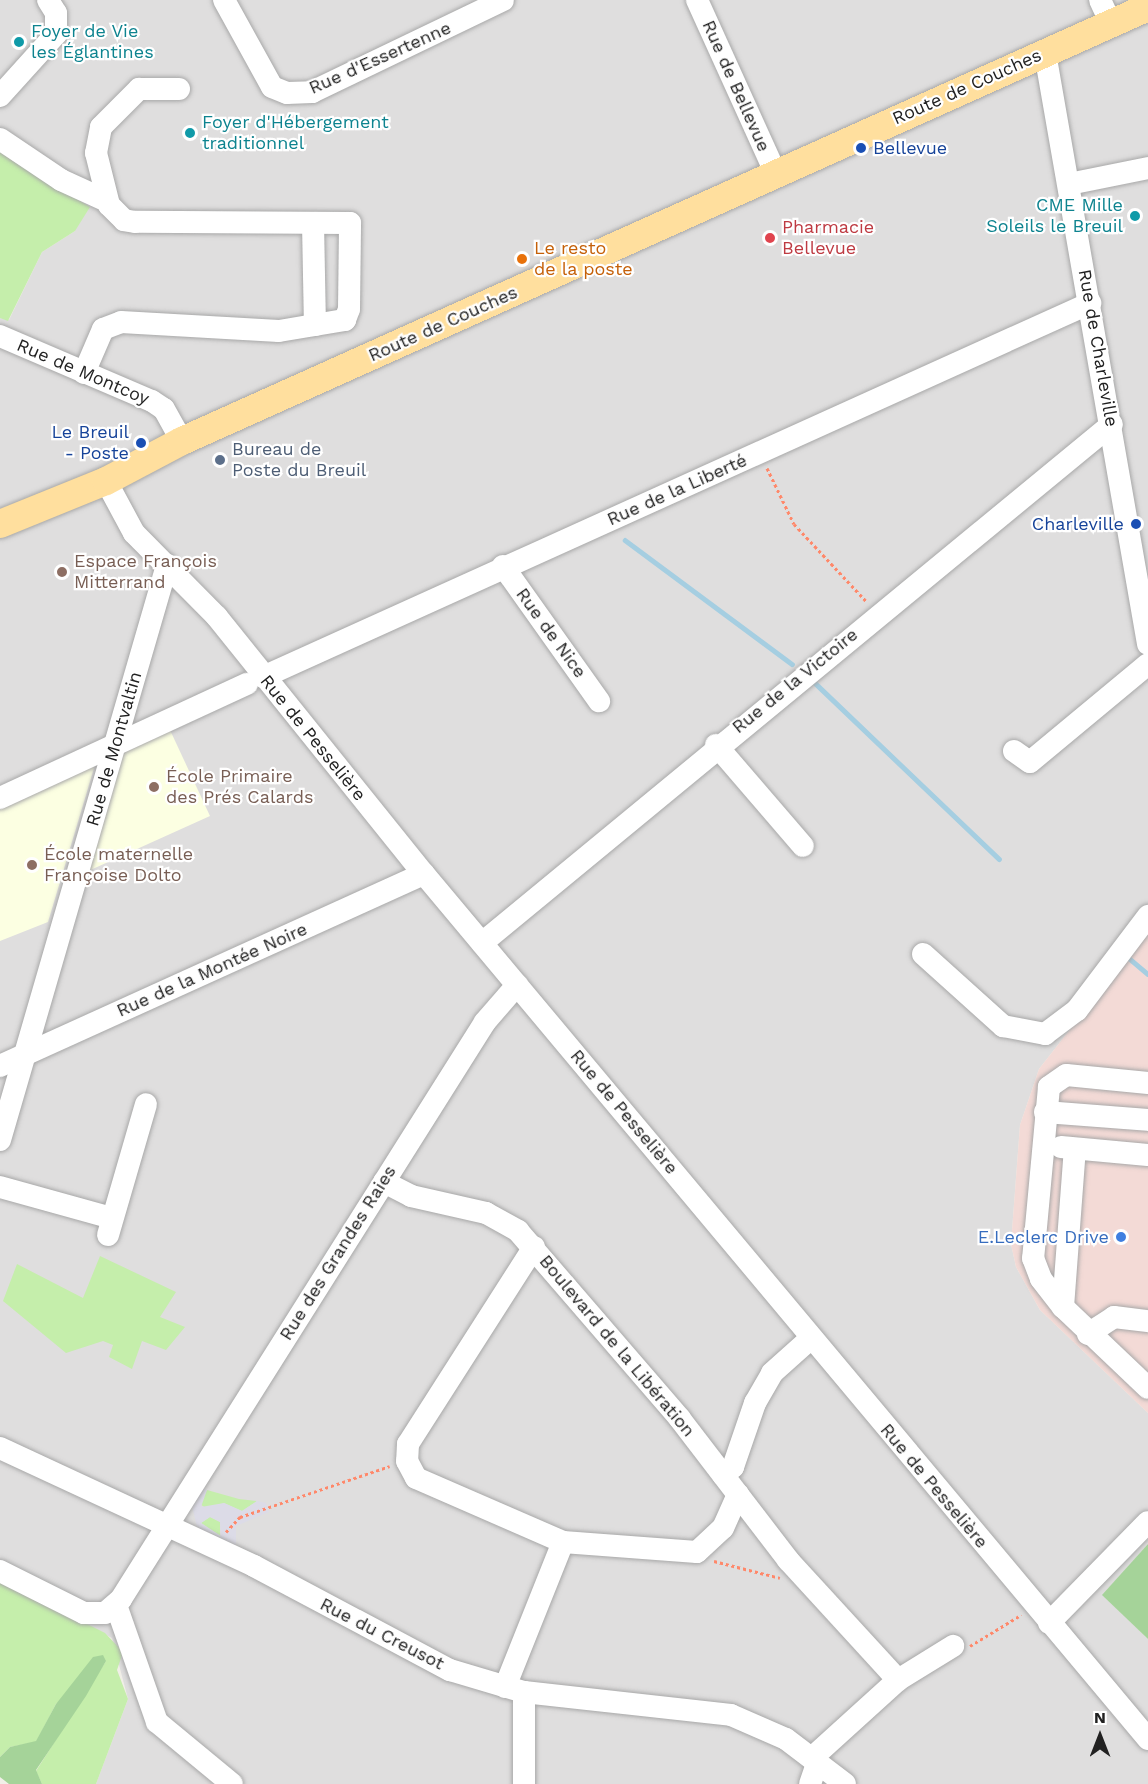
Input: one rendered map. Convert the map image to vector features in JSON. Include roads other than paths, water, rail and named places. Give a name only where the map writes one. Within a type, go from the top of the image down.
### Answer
[{"type":"main road","name":"Route de Couches","points":[[0,524],[106,482],[182,441],[775,172],[1045,53],[1106,12],[1148,7]]},
{"type":"street","points":[[0,96],[57,34],[57,13],[48,0]]},
{"type":"street","name":"Rue d'Essertenne","points":[[224,0],[272,87],[287,93],[312,92],[503,0]]},
{"type":"street","name":"Rue de Bellevue","points":[[697,0],[775,172]]},
{"type":"street","name":"Rue de Charleville","points":[[1045,53],[1112,424],[1148,644]]},
{"type":"street","points":[[107,201],[96,153],[101,127],[139,89],[179,89]]},
{"type":"street","points":[[0,139],[61,180],[107,201],[124,220],[135,222],[350,223],[349,309],[345,320],[253,332],[121,322],[103,328],[84,373]]},
{"type":"street","points":[[1069,184],[1148,168]]},
{"type":"street","points":[[313,223],[315,325]]},
{"type":"street","name":"Rue de la Liberté","points":[[0,798],[503,566],[760,453],[1090,303]]},
{"type":"street","name":"Rue de Montcoy","points":[[0,336],[164,409],[182,441]]},
{"type":"street","name":"Rue de la Victoire","points":[[482,943],[716,745],[1112,424]]},
{"type":"street","name":"Rue de Pesselière","points":[[106,482],[134,533],[167,565],[255,680],[424,874],[810,1339],[1148,1739]]},
{"type":"street","name":"Rue de Montvaltin","points":[[0,1140],[167,565]]},
{"type":"street","name":"Rue de Nice","points":[[503,566],[599,701]]},
{"type":"street","points":[[1014,752],[1030,762],[1148,664]]},
{"type":"street","points":[[716,745],[803,846]]},
{"type":"street","name":"Rue de la Montée Noire","points":[[0,1066],[424,874]]},
{"type":"street","points":[[923,954],[1004,1026],[1045,1034],[1077,1010],[1148,915]]},
{"type":"street","name":"Rue des Grandes Raies","points":[[116,1605],[485,1022],[517,985]]},
{"type":"street","points":[[1148,1083],[1060,1077],[1049,1086],[1042,1146],[1034,1267],[1063,1307],[1088,1334],[1148,1388]]},
{"type":"street","points":[[0,1187],[110,1227],[146,1104]]},
{"type":"street","points":[[1045,1112],[1148,1120]]},
{"type":"street","points":[[1042,1146],[1148,1155]]},
{"type":"street","points":[[1063,1307],[1075,1149]]},
{"type":"street","points":[[384,1182],[411,1196],[486,1214],[518,1231],[534,1247]]},
{"type":"street","name":"Boulevard de la Libération","points":[[563,1542],[427,1485],[407,1461],[408,1444],[534,1247],[813,1587],[898,1680]]},
{"type":"street","points":[[1088,1334],[1114,1317],[1148,1321]]},
{"type":"street","points":[[723,1475],[733,1467],[755,1403],[772,1373],[810,1339]]},
{"type":"street","name":"Rue du Creusot","points":[[0,1448],[254,1566],[413,1654],[515,1690],[731,1715],[816,1759],[845,1784]]},
{"type":"street","points":[[524,1784],[515,1690],[563,1542],[697,1552],[723,1528],[738,1494]]},
{"type":"street","points":[[1042,1615],[1148,1522]]},
{"type":"street","points":[[0,1571],[84,1613],[98,1615],[116,1605],[157,1722],[232,1784]]},
{"type":"street","points":[[810,1784],[816,1759],[898,1680],[953,1646]]},
{"type":"waterway","points":[[625,540],[792,664]]},
{"type":"waterway","points":[[814,682],[999,859]]},
{"type":"waterway","points":[[1130,959],[1148,974]]},
{"type":"place","name":"Foyer de Vie les Églantines","points":[[19,42]]},
{"type":"place","name":"Foyer d'Hébergement traditionnel","points":[[190,133]]},
{"type":"place","name":"Bellevue","points":[[861,148]]},
{"type":"place","name":"CME Mille Soleils le Breuil","points":[[1135,216]]},
{"type":"place","name":"Pharmacie Bellevue","points":[[770,238]]},
{"type":"place","name":"Le resto de la poste","points":[[522,259]]},
{"type":"place","name":"Le Breuil - Poste","points":[[141,443]]},
{"type":"place","name":"Bureau de Poste du Breuil","points":[[220,460]]},
{"type":"place","name":"Charleville","points":[[1136,524]]},
{"type":"place","name":"Espace François Mitterrand","points":[[62,572]]},
{"type":"place","name":"École Primaire des Prés Calards","points":[[154,787]]},
{"type":"place","name":"École maternelle Françoise Dolto","points":[[32,865]]},
{"type":"place","name":"E.Leclerc Drive","points":[[1121,1237]]}]
